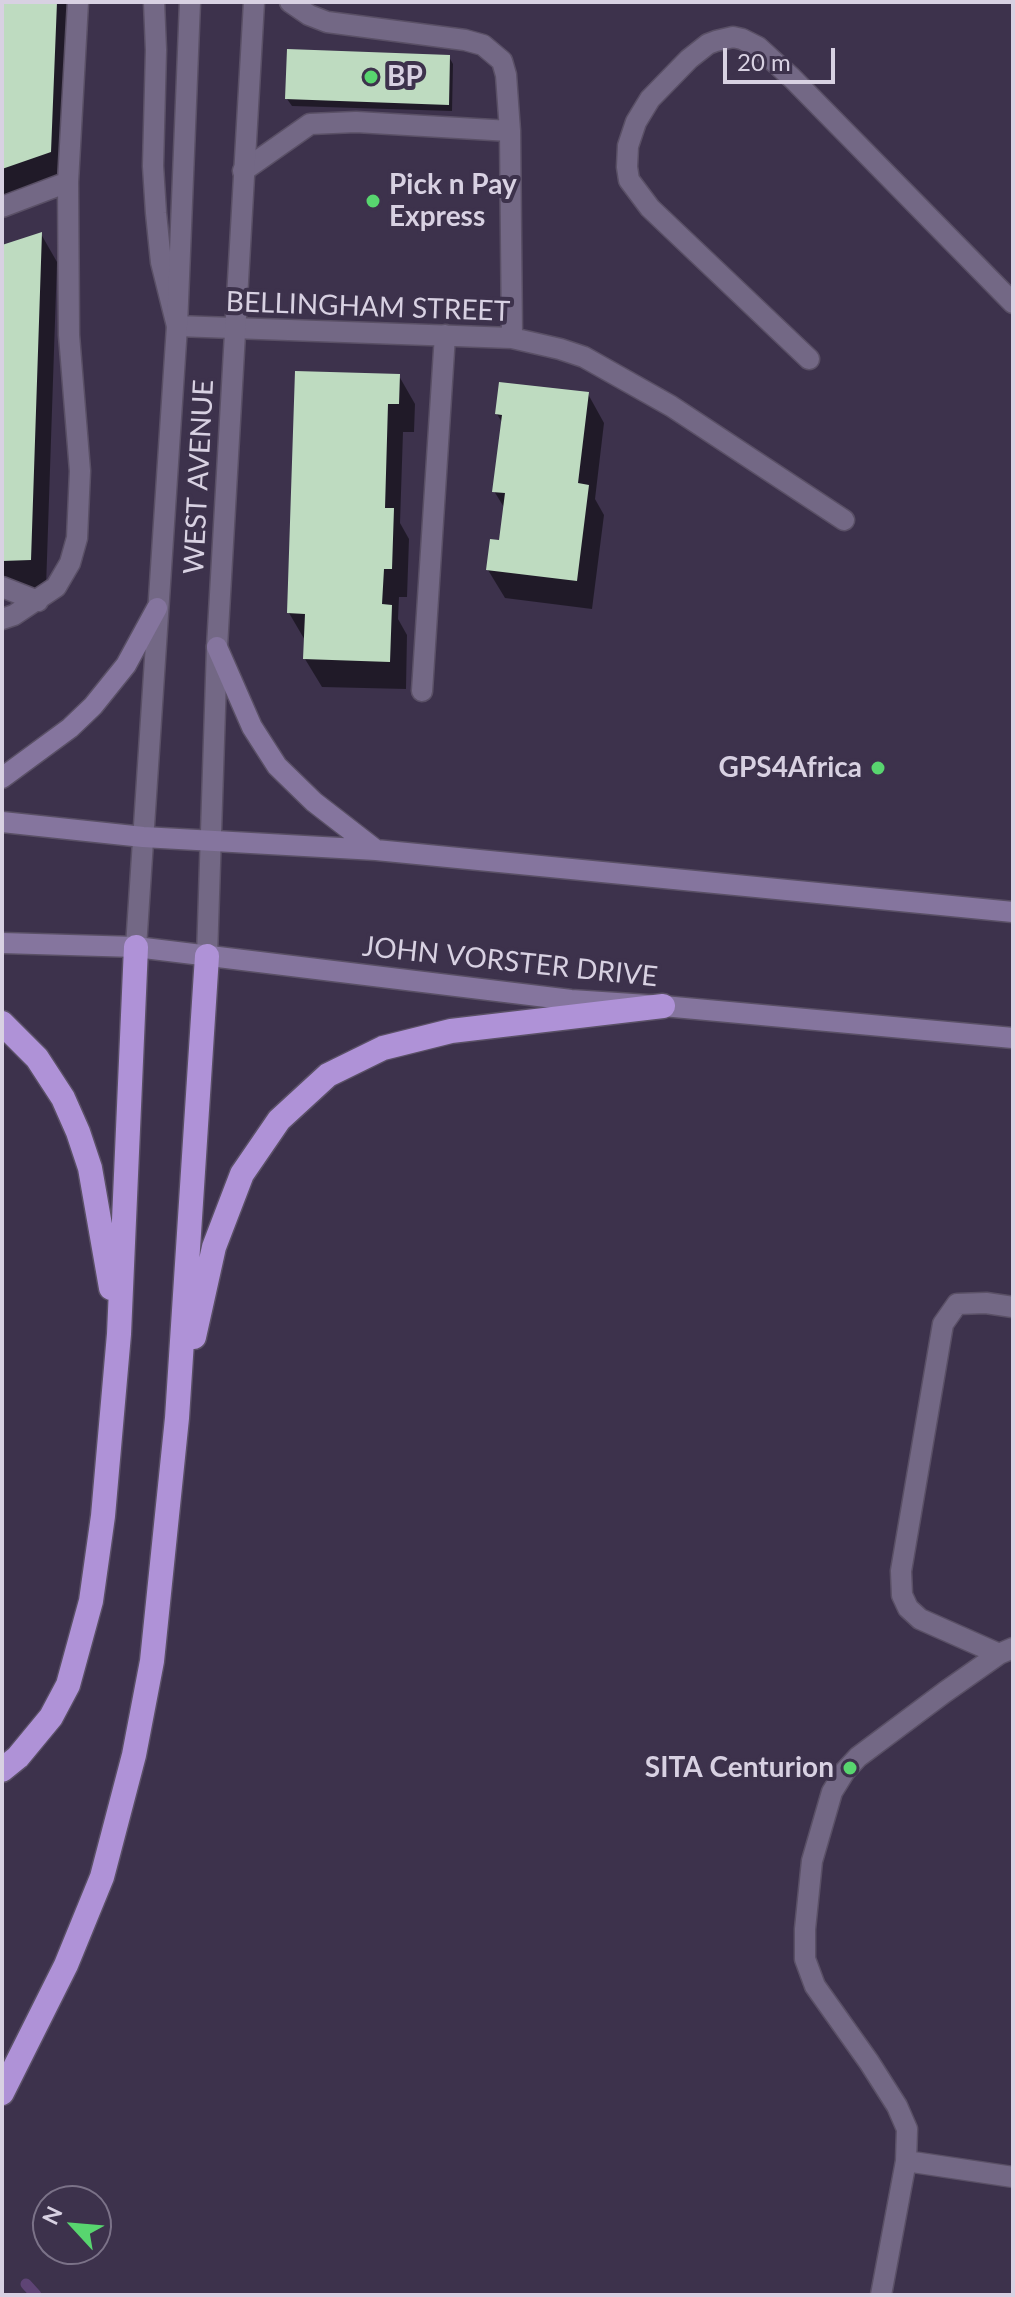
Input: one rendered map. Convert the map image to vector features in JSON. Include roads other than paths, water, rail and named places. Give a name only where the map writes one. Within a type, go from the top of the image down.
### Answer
[{"type":"highway","points":[[2,1770],[18,1757],[51,1717],[68,1685],[91,1601],[103,1516],[119,1334],[136,947]]},
{"type":"highway","points":[[2,2093],[66,1965],[102,1877],[126,1786],[152,1661],[177,1418],[207,956]]},
{"type":"highway","points":[[177,1418],[214,1247],[226,1212],[252,1156],[279,1120],[306,1093],[328,1075],[383,1048],[413,1040],[451,1031],[663,1006]]},
{"type":"highway","points":[[2,1023],[37,1058],[63,1098],[78,1132],[90,1168],[119,1334]]},
{"type":"main road","points":[[2,778],[70,728],[93,706],[126,665],[157,608]]},
{"type":"main road","points":[[217,647],[252,727],[277,766],[314,802],[376,850]]},
{"type":"main road","points":[[2,822],[143,837],[376,850],[1013,912]]},
{"type":"main road","name":"JOHN VORSTER DRIVE","points":[[2,943],[136,947],[571,1000],[1013,1038]]},
{"type":"street","points":[[2,619],[38,601],[56,587],[70,563],[77,538],[80,471],[69,335],[68,182],[78,2]]},
{"type":"street","points":[[154,2],[153,166],[156,213],[161,262],[177,326]]},
{"type":"street","name":"WEST AVENUE","points":[[136,947],[177,326],[190,2]]},
{"type":"street","name":"WEST AVENUE","points":[[207,956],[217,647],[254,2]]},
{"type":"street","points":[[290,2],[309,15],[327,22],[450,37],[483,45],[502,61],[510,131],[512,338]]},
{"type":"street","points":[[809,359],[650,208],[629,180],[628,146],[636,122],[650,99],[689,59],[716,41],[733,37],[758,47],[1013,303]]},
{"type":"street","points":[[243,171],[310,124],[356,122],[510,131]]},
{"type":"street","points":[[2,207],[68,182]]},
{"type":"street","name":"BELLINGHAM STREET","points":[[177,326],[512,338],[584,357],[671,406],[844,520]]},
{"type":"street","points":[[422,691],[445,335]]},
{"type":"street","points":[[2,587],[38,601]]},
{"type":"street","points":[[1006,1651],[920,1619],[908,1608],[902,1595],[901,1571],[947,1314],[957,1304],[986,1303],[1013,1307]]},
{"type":"street","points":[[881,2295],[906,2161],[907,2129],[897,2106],[815,1986],[805,1959],[812,1861],[832,1792],[845,1771],[858,1757],[1006,1651]]},
{"type":"street","points":[[906,2161],[1013,2177]]},
{"type":"waterway","points":[[26,2284],[36,2295]]},
{"type":"place","name":"BP","points":[[371,77]]},
{"type":"place","name":"Pick n Pay Express","points":[[373,201]]},
{"type":"place","name":"GPS4Africa","points":[[878,768]]},
{"type":"place","name":"SITA Centurion","points":[[850,1768]]}]
